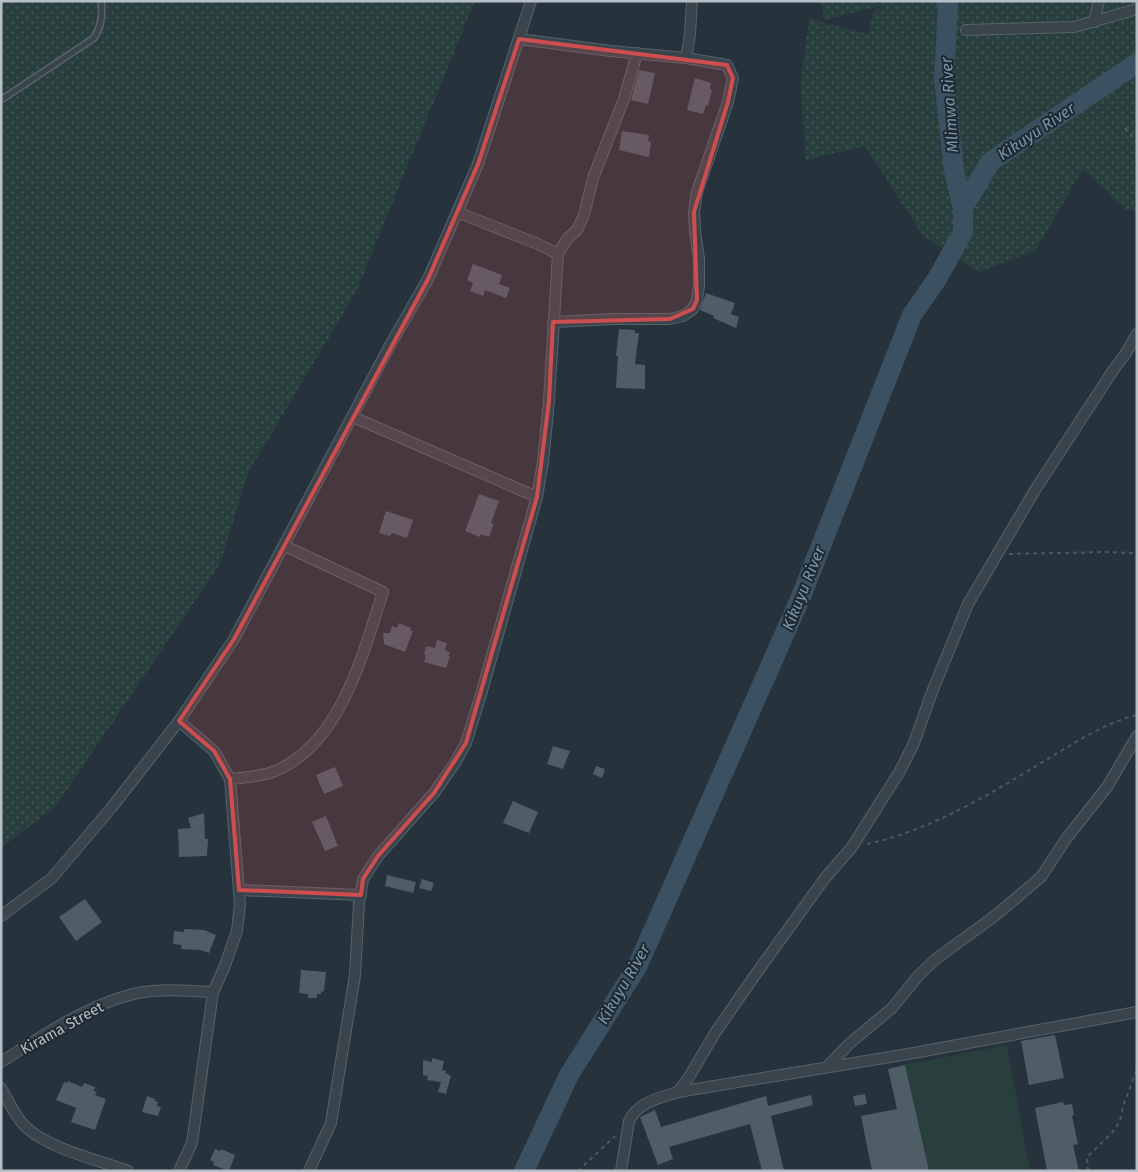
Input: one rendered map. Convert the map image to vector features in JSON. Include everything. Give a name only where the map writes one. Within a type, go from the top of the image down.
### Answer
[{"type":"street","points":[[1,916],[52,878],[112,807],[179,721],[234,639],[389,347],[428,279],[478,164],[531,1]]},
{"type":"street","points":[[686,58],[690,35],[692,1]]},
{"type":"street","points":[[1094,22],[1099,1]]},
{"type":"street","points":[[966,30],[1074,27],[1137,9]]},
{"type":"street","points":[[520,38],[686,58],[727,65],[733,78],[724,118],[697,192],[694,212],[699,259],[699,285],[697,300],[693,309],[683,316],[670,319],[553,322]]},
{"type":"street","points":[[309,1171],[332,1123],[356,975],[361,895],[364,879],[378,856],[434,793],[455,763],[466,743],[480,698],[537,497],[543,462],[548,410],[558,254],[567,239],[577,230],[584,215],[593,178],[624,99],[637,53]]},
{"type":"street","points":[[457,212],[538,244],[558,254]]},
{"type":"street","points":[[678,1092],[753,978],[826,878],[852,847],[900,771],[914,743],[932,692],[968,604],[1035,490],[1114,369],[1126,354],[1137,334]]},
{"type":"street","points":[[353,417],[537,497]]},
{"type":"street","points":[[230,779],[273,772],[294,762],[321,737],[342,702],[362,656],[383,592],[285,546]]},
{"type":"street","points":[[179,721],[214,751],[230,779],[240,904],[237,931],[213,992],[192,1143],[179,1171]]},
{"type":"street","points":[[827,1067],[848,1044],[892,1008],[919,975],[936,959],[996,915],[1041,877],[1066,839],[1107,788],[1137,736]]},
{"type":"street","points":[[239,890],[361,895]]},
{"type":"street","name":"Kirama Street","points":[[1,1062],[86,1011],[127,995],[156,991],[213,992]]},
{"type":"street","points":[[621,1171],[632,1114],[647,1103],[678,1092],[908,1054],[1137,1012]]},
{"type":"street","points":[[1,1088],[22,1124],[35,1136],[48,1143],[128,1171]]},
{"type":"lane","points":[[1,100],[94,38],[101,26],[101,1]]},
{"type":"path","points":[[1125,128],[1137,142]]},
{"type":"path","points":[[997,555],[1032,552],[1137,553]]},
{"type":"path","points":[[852,847],[878,841],[951,814],[989,795],[1115,720],[1137,715]]},
{"type":"path","points":[[1088,1171],[1088,1156],[1112,1133],[1120,1121],[1123,1106],[1137,1069]]},
{"type":"path","points":[[578,1171],[629,1122]]},
{"type":"highlighted area","points":[[519,39],[727,65],[733,78],[728,102],[694,212],[697,300],[693,309],[670,319],[553,322],[549,401],[537,497],[466,743],[434,793],[378,856],[363,879],[361,895],[239,890],[230,779],[214,751],[179,721],[234,639],[428,279],[478,164]]},
{"type":"green space","points":[[1,1],[475,1],[356,292],[248,473],[220,564],[56,806],[1,848]]},
{"type":"green space","points":[[820,1],[1137,1],[1137,212],[1125,209],[1083,169],[1036,250],[979,272],[923,236],[865,146],[805,160],[801,79],[809,19],[868,34],[874,10],[885,5],[825,20]]},
{"type":"green space","points":[[1007,1045],[1030,1171],[922,1171],[902,1065]]},
{"type":"building","points":[[639,70],[655,73],[648,104],[631,100]]},
{"type":"building","points":[[695,78],[711,83],[710,89],[712,90],[708,106],[706,105],[703,114],[687,110]]},
{"type":"building","points":[[622,131],[649,135],[648,141],[651,142],[649,157],[619,150]]},
{"type":"building","points":[[473,264],[502,275],[499,284],[510,288],[506,298],[485,290],[483,296],[470,291],[473,283],[467,280]]},
{"type":"building","points":[[706,293],[735,303],[731,314],[739,317],[736,328],[700,310]]},
{"type":"building","points":[[619,329],[635,330],[635,333],[639,333],[635,364],[645,365],[645,389],[616,388],[618,356],[616,356]]},
{"type":"building","points":[[479,494],[499,501],[491,523],[494,524],[489,537],[481,534],[480,537],[465,531]]},
{"type":"building","points":[[386,511],[413,520],[407,538],[392,533],[390,536],[379,533]]},
{"type":"building","points":[[399,623],[411,628],[410,630],[413,631],[405,652],[384,644],[383,633],[390,633],[392,626],[397,628]]},
{"type":"building","points":[[437,640],[447,643],[445,650],[450,653],[448,656],[450,656],[446,668],[424,662],[426,646],[435,648]]},
{"type":"building","points":[[553,746],[570,751],[563,769],[547,764]]},
{"type":"building","points":[[596,766],[605,769],[602,778],[593,774]]},
{"type":"building","points":[[335,767],[343,786],[324,794],[316,775]]},
{"type":"building","points":[[513,801],[538,812],[529,833],[503,823]]},
{"type":"building","points":[[204,813],[205,839],[208,839],[207,856],[179,857],[178,829],[191,828],[188,818]]},
{"type":"building","points":[[326,816],[338,846],[325,851],[312,822]]},
{"type":"building","points":[[387,875],[416,882],[413,893],[385,886]]},
{"type":"building","points":[[422,879],[434,883],[431,891],[419,888]]},
{"type":"building","points":[[85,899],[102,922],[76,941],[59,917]]},
{"type":"building","points":[[184,929],[204,930],[216,935],[209,953],[200,950],[181,949],[182,945],[173,944],[174,931],[184,932]]},
{"type":"building","points":[[301,970],[326,972],[324,991],[321,994],[317,994],[317,998],[308,998],[308,994],[299,993]]},
{"type":"building","points":[[1055,1035],[1064,1078],[1029,1085],[1021,1041]]},
{"type":"building","points":[[432,1058],[444,1061],[442,1070],[451,1076],[446,1094],[438,1092],[441,1082],[427,1080],[428,1076],[423,1075],[423,1060],[432,1062]]},
{"type":"building","points":[[905,1065],[929,1171],[872,1171],[861,1116],[897,1109],[888,1069]]},
{"type":"building","points":[[68,1081],[82,1087],[84,1083],[95,1087],[94,1091],[97,1092],[95,1095],[106,1099],[95,1130],[71,1122],[76,1108],[56,1100],[64,1082],[67,1083]]},
{"type":"building","points":[[865,1094],[867,1104],[855,1106],[853,1096]]},
{"type":"building","points":[[811,1095],[813,1105],[771,1116],[784,1171],[762,1171],[750,1124],[669,1147],[673,1159],[658,1165],[640,1117],[655,1110],[661,1127],[766,1096],[768,1106]]},
{"type":"building","points":[[147,1096],[155,1099],[158,1102],[157,1106],[161,1107],[158,1116],[142,1112]]},
{"type":"building","points":[[1063,1102],[1064,1105],[1072,1104],[1074,1115],[1072,1116],[1078,1144],[1073,1145],[1079,1171],[1047,1171],[1035,1108]]},
{"type":"building","points":[[215,1149],[220,1151],[221,1149],[235,1155],[229,1171],[213,1165],[214,1162],[210,1160]]},
{"type":"waterway","name":"Mlimwa River","points":[[946,1],[948,6],[944,78],[954,171],[963,208]]},
{"type":"waterway","name":"Kikuyu River","points":[[524,1171],[569,1075],[637,967],[800,599],[912,315],[937,279],[963,232],[963,208],[990,162],[1137,63]]}]
